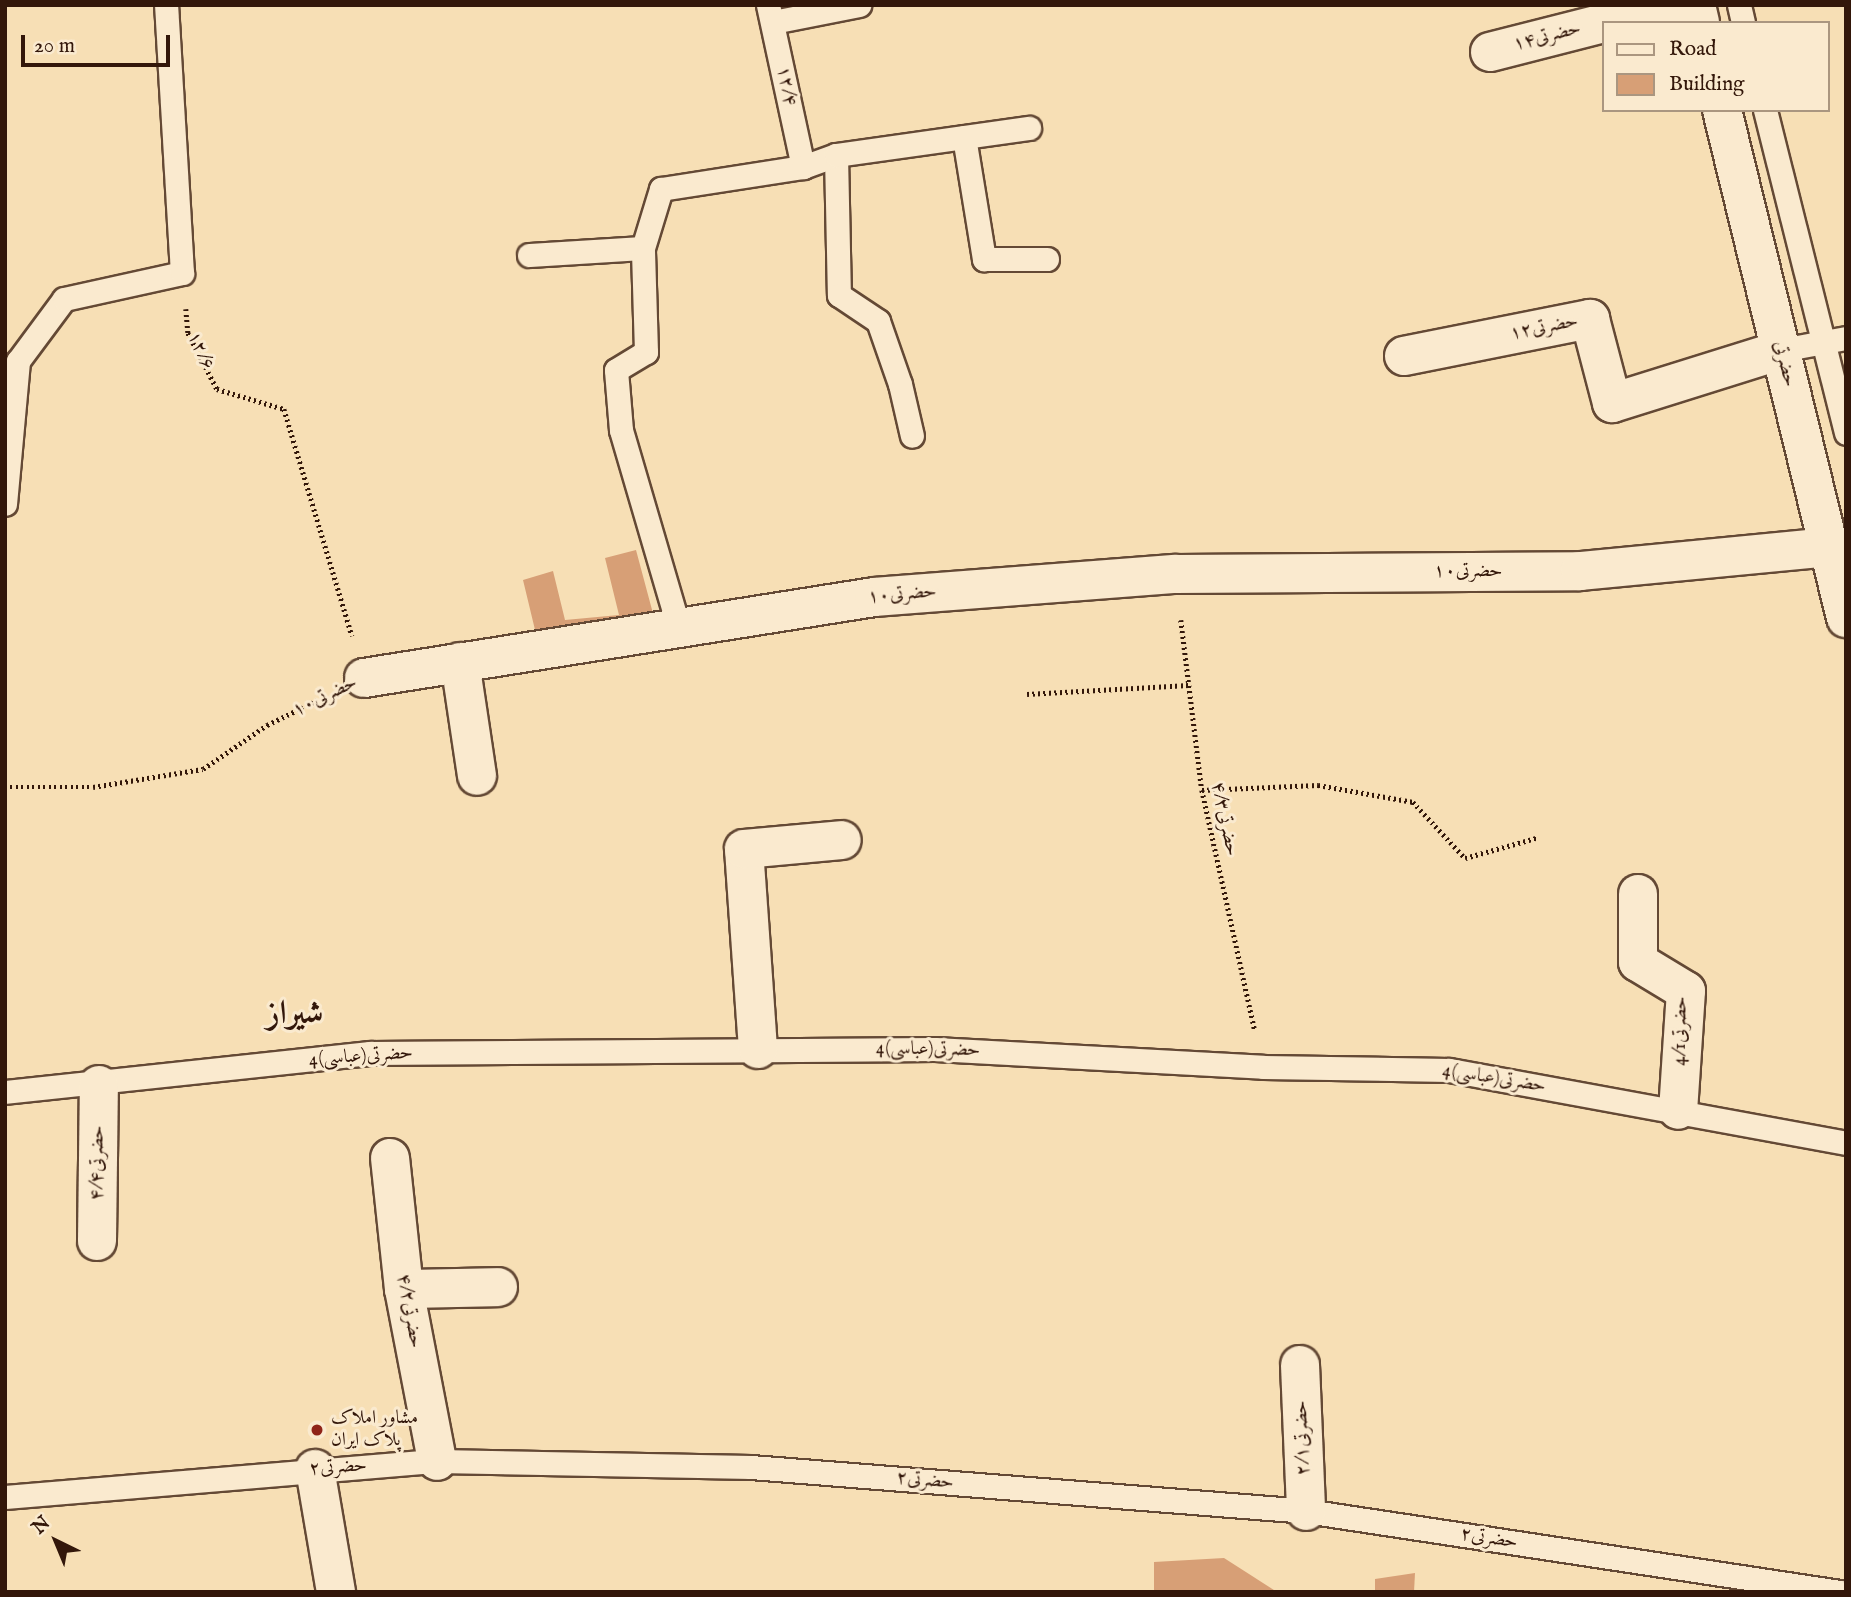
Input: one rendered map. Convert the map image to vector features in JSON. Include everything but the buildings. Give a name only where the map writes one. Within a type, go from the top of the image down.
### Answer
[{"type":"street","name":"حضرتی۱۴","points":[[1613,21],[1675,5]]},
{"type":"street","name":"حضرتی۱۴","points":[[1490,52],[1602,24]]},
{"type":"street","name":"حضرتی","points":[[1722,112],[1837,569],[1846,618]]},
{"type":"street","name":"حضرتی۱۲","points":[[1404,356],[1590,319],[1612,403],[1781,350]]},
{"type":"street","name":"حضرتی۱۰","points":[[364,678],[678,625],[874,597],[1176,574],[1837,569]]},
{"type":"street","points":[[460,662],[477,776]]},
{"type":"street","points":[[758,1049],[744,849],[842,840]]},
{"type":"street","name":"4/1حضرتی","points":[[1638,894],[1638,962],[1686,991],[1678,1110]]},
{"type":"street","name":"حضرتی۴/۴","points":[[97,1241],[99,1086]]},
{"type":"street","name":"حضرتی۴/۲","points":[[390,1158],[404,1289],[437,1461]]},
{"type":"street","points":[[404,1289],[498,1287]]},
{"type":"street","name":"حضرتی۲/۱","points":[[1300,1365],[1306,1511]]},
{"type":"street","points":[[315,1469],[336,1592]]},
{"type":"lane","points":[[5,504],[19,361],[64,299],[182,273],[166,5]]},
{"type":"lane","points":[[770,14],[859,5]]},
{"type":"lane","name":"۱۲/۴","points":[[770,14],[803,167]]},
{"type":"lane","points":[[1766,112],[1846,433]]},
{"type":"lane","points":[[678,625],[621,430],[616,370],[646,352],[642,248],[661,189],[803,167],[836,155],[1030,128]]},
{"type":"lane","points":[[964,137],[984,259],[1047,259]]},
{"type":"lane","points":[[836,155],[839,296],[878,321],[900,384],[912,436]]},
{"type":"lane","points":[[529,255],[642,248]]},
{"type":"lane","points":[[1781,350],[1846,338]]},
{"type":"lane","name":"4حضرتی(عباسی)","points":[[5,1093],[99,1086],[370,1053],[935,1049],[1263,1067],[1449,1070],[1846,1143]]},
{"type":"lane","name":"حضرتی۲","points":[[5,1497],[315,1469],[437,1461],[751,1467],[1306,1511],[1840,1592]]},
{"type":"path","name":"۱۲/۶","points":[[182,273],[188,333],[217,389],[284,409],[364,678]]},
{"type":"path","name":"حضرتی۴/۳","points":[[1176,574],[1202,790],[1263,1067]]},
{"type":"path","name":"حضرتی۱۰","points":[[5,787],[93,787],[203,769],[267,725],[364,678]]},
{"type":"path","points":[[1027,695],[1189,685]]},
{"type":"path","points":[[1202,790],[1318,785],[1413,802],[1465,858],[1536,838]]},
{"type":"place","name":"مشاور املاک پلاک ایران","points":[[317,1430]]},
{"type":"district","name":"شیراز","points":[[295,1015]]}]
